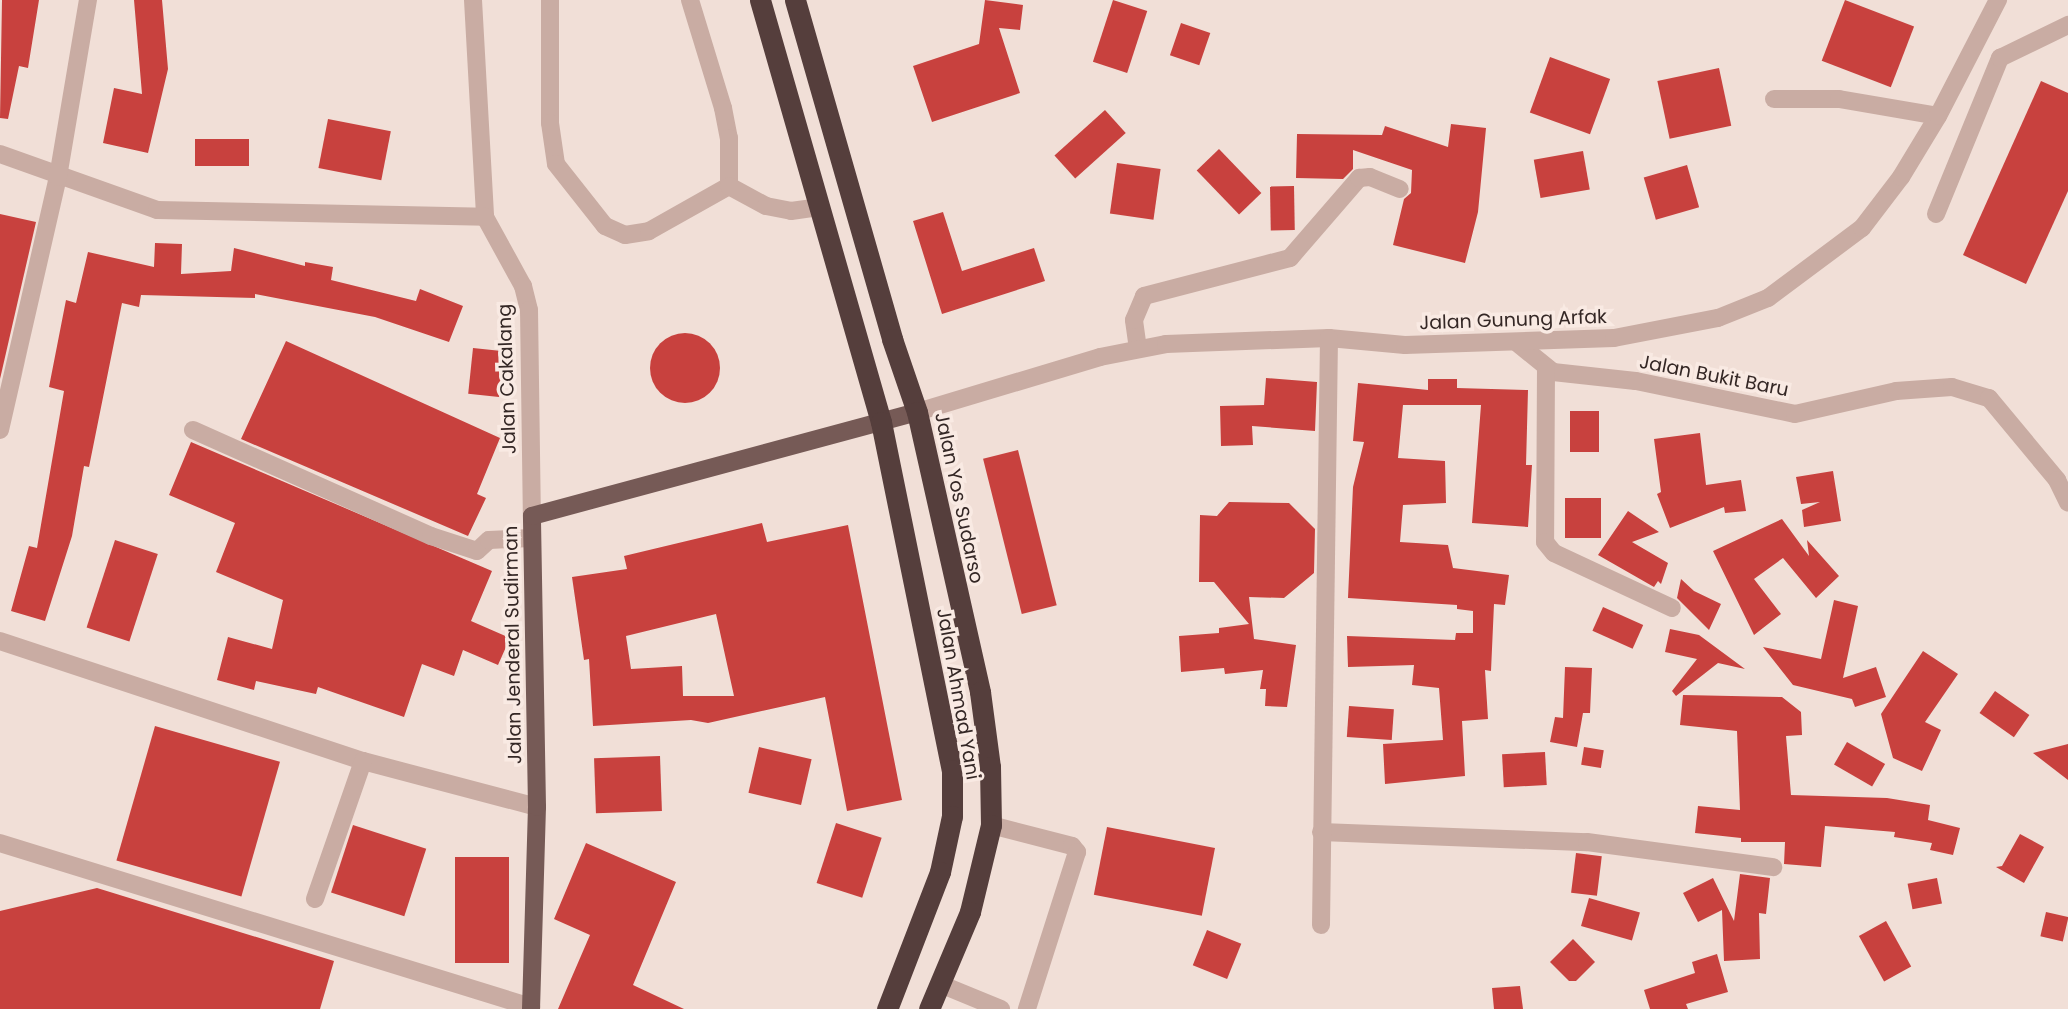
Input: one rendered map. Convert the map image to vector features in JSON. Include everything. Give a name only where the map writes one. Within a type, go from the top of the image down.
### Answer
[{"type":"highway","points":[[760,0],[881,422]]},
{"type":"highway","name":"Jalan Yos Sudarso","points":[[795,0],[892,339],[918,412],[980,692],[990,767],[991,825],[970,912],[929,1009]]},
{"type":"highway","name":"Jalan Ahmad Yani","points":[[881,422],[953,770],[952,816],[940,872],[887,1009]]},
{"type":"main road","name":"Jalan Gunung Arfak","points":[[881,422],[918,412]]},
{"type":"main road","name":"Jalan Jenderal Sudirman","points":[[531,1008],[537,807],[532,516],[881,422]]},
{"type":"street","points":[[0,430],[58,177],[88,0]]},
{"type":"street","name":"Jalan Cakalang","points":[[473,0],[485,217],[523,286],[529,310],[532,516]]},
{"type":"street","points":[[550,0],[551,123],[556,164],[605,226],[625,236],[649,231],[729,186]]},
{"type":"street","points":[[690,0],[725,118],[729,186]]},
{"type":"street","name":"Jalan Gunung Arfak","points":[[918,412],[1138,349],[1166,344],[1329,338],[1405,345],[1615,338],[1718,318],[1768,298],[1862,228],[1901,177],[1938,116],[1998,0]]},
{"type":"street","points":[[1936,214],[2000,58],[2068,25]]},
{"type":"street","points":[[1774,99],[1839,99],[1938,116]]},
{"type":"street","points":[[0,154],[58,177],[157,210],[485,217]]},
{"type":"street","points":[[1138,349],[1134,320],[1144,296],[1290,258],[1359,178],[1370,177],[1400,189]]},
{"type":"street","points":[[729,186],[766,206],[791,211],[821,207]]},
{"type":"street","points":[[1321,926],[1329,338]]},
{"type":"street","name":"Jalan Bukit Baru","points":[[1516,342],[1553,372],[1636,381],[1795,414],[1896,391],[1952,387],[1989,398],[2057,480],[2068,503]]},
{"type":"street","points":[[1546,367],[1545,542],[1554,552],[1672,608]]},
{"type":"street","points":[[192,430],[431,536],[477,551],[489,540],[533,538]]},
{"type":"street","points":[[0,641],[363,761],[537,807]]},
{"type":"street","points":[[315,899],[363,761]]},
{"type":"street","points":[[991,825],[1072,846],[1077,859],[1027,1009]]},
{"type":"street","points":[[1321,832],[1587,842],[1773,866]]},
{"type":"street","points":[[0,843],[531,1008]]},
{"type":"street","points":[[940,984],[1001,1009]]},
{"type":"building","points":[[2,0],[39,0],[28,68],[19,66],[8,119],[0,118]]},
{"type":"building","points":[[134,0],[162,0],[168,69],[148,153],[103,143],[114,88],[142,94]]},
{"type":"building","points":[[985,0],[1023,5],[1020,30],[999,28],[1020,93],[932,122],[913,66],[979,44]]},
{"type":"building","points":[[1113,0],[1147,11],[1127,73],[1093,62]]},
{"type":"building","points":[[1845,0],[1914,27],[1891,87],[1822,61]]},
{"type":"building","points":[[1181,23],[1210,33],[1199,65],[1170,55]]},
{"type":"building","points":[[1550,57],[1610,79],[1590,134],[1530,112]]},
{"type":"building","points":[[1719,68],[1731,126],[1670,139],[1657,81]]},
{"type":"building","points":[[2041,81],[2068,93],[2068,191],[2026,284],[1963,255]]},
{"type":"building","points":[[1105,110],[1126,133],[1075,179],[1054,156]]},
{"type":"building","points":[[328,119],[391,131],[381,180],[318,168]]},
{"type":"building","points":[[1451,124],[1486,128],[1478,212],[1465,263],[1393,245],[1404,199],[1411,193],[1412,170],[1353,150],[1353,169],[1343,179],[1296,178],[1297,134],[1382,135],[1385,126],[1448,147]]},
{"type":"building","points":[[195,139],[249,139],[249,166],[195,166]]},
{"type":"building","points":[[1219,149],[1261,193],[1239,214],[1197,171]]},
{"type":"building","points":[[1583,151],[1590,189],[1541,198],[1534,160]]},
{"type":"building","points":[[1117,163],[1161,169],[1153,220],[1110,214]]},
{"type":"building","points":[[1687,165],[1699,207],[1656,220],[1644,177]]},
{"type":"building","points":[[1270,186],[1294,186],[1295,230],[1271,230]]},
{"type":"building","points":[[943,212],[962,271],[1034,248],[1045,281],[942,314],[913,221]]},
{"type":"building","points":[[0,214],[36,222],[0,379]]},
{"type":"building","points":[[155,243],[182,244],[181,274],[231,271],[234,248],[305,266],[305,262],[333,267],[331,280],[416,301],[420,289],[463,306],[449,342],[375,317],[255,294],[255,298],[141,295],[139,307],[122,303],[89,467],[84,466],[72,536],[45,621],[11,611],[29,546],[37,548],[64,391],[49,387],[66,300],[76,303],[88,252],[154,267]]},
{"type":"building","points":[[678,333],[692,333],[705,338],[715,348],[720,368],[715,388],[705,398],[692,403],[678,403],[665,398],[655,388],[650,375],[650,361],[655,348],[665,338]]},
{"type":"building","points":[[286,341],[500,438],[477,494],[486,498],[468,536],[241,439]]},
{"type":"building","points":[[473,348],[504,351],[499,397],[468,394]]},
{"type":"building","points":[[1266,378],[1317,382],[1315,431],[1252,426],[1253,445],[1221,446],[1220,406],[1264,405]]},
{"type":"building","points":[[1428,379],[1457,379],[1457,388],[1528,390],[1526,465],[1532,465],[1528,527],[1472,523],[1481,405],[1403,405],[1398,458],[1445,461],[1446,503],[1403,505],[1400,542],[1448,545],[1453,568],[1509,575],[1505,605],[1494,604],[1491,671],[1485,670],[1488,719],[1462,721],[1465,776],[1385,784],[1383,744],[1443,740],[1439,688],[1412,685],[1414,665],[1348,667],[1347,636],[1455,640],[1456,633],[1473,633],[1473,611],[1457,609],[1457,605],[1348,598],[1353,487],[1364,442],[1353,441],[1358,383],[1428,390]]},
{"type":"building","points":[[1570,411],[1599,411],[1599,452],[1570,452]]},
{"type":"building","points":[[1700,433],[1706,485],[1741,480],[1746,511],[1725,513],[1724,507],[1670,528],[1657,494],[1661,492],[1654,439]]},
{"type":"building","points":[[191,442],[492,571],[471,621],[510,638],[498,665],[463,650],[454,676],[422,664],[404,717],[318,687],[316,694],[256,681],[254,690],[217,680],[228,637],[272,649],[283,600],[216,572],[235,523],[169,495]]},
{"type":"building","points":[[1018,450],[1057,605],[1022,614],[983,459]]},
{"type":"building","points":[[1833,471],[1841,521],[1804,527],[1802,510],[1820,502],[1801,504],[1796,477]]},
{"type":"building","points":[[1565,498],[1601,498],[1601,538],[1565,538]]},
{"type":"building","points":[[1229,502],[1289,503],[1315,529],[1314,573],[1284,598],[1249,597],[1254,639],[1296,645],[1287,707],[1265,706],[1266,689],[1260,689],[1263,670],[1225,674],[1224,668],[1181,672],[1179,636],[1219,633],[1219,628],[1249,624],[1214,582],[1199,582],[1200,515],[1217,516]]},
{"type":"building","points":[[1628,511],[1659,532],[1632,542],[1668,563],[1661,584],[1658,581],[1654,587],[1598,555]]},
{"type":"building","points":[[1782,519],[1809,556],[1807,540],[1839,576],[1816,598],[1783,558],[1754,579],[1781,614],[1754,635],[1713,551]]},
{"type":"building","points":[[762,523],[767,542],[848,525],[902,800],[847,811],[825,697],[708,723],[691,720],[593,726],[589,659],[584,660],[572,577],[627,569],[624,556]],"holes":[[[716,614],[734,696],[683,696],[682,666],[631,669],[626,636]]]},
{"type":"building","points":[[115,540],[158,554],[129,641],[87,627]]},
{"type":"building","points":[[1681,579],[1694,591],[1721,604],[1709,630],[1677,598]]},
{"type":"building","points":[[1834,600],[1858,606],[1843,678],[1876,667],[1886,697],[1855,707],[1852,699],[1793,685],[1763,647],[1821,659]]},
{"type":"building","points":[[1603,607],[1643,625],[1633,649],[1592,631]]},
{"type":"building","points":[[1670,629],[1699,635],[1745,669],[1718,663],[1676,696],[1672,691],[1697,659],[1665,652]]},
{"type":"building","points":[[1923,651],[1958,674],[1925,722],[1941,730],[1922,771],[1893,758],[1881,714]]},
{"type":"building","points":[[1565,667],[1592,668],[1590,713],[1583,713],[1577,747],[1550,742],[1555,717],[1563,718]]},
{"type":"building","points":[[1995,691],[2029,715],[2014,737],[1980,713]]},
{"type":"building","points":[[1683,695],[1782,697],[1801,712],[1802,735],[1786,736],[1791,795],[1887,798],[1930,805],[1928,820],[1960,828],[1953,855],[1930,850],[1932,843],[1894,837],[1895,832],[1825,826],[1821,867],[1784,864],[1785,842],[1741,842],[1741,838],[1695,833],[1698,806],[1740,810],[1737,731],[1680,725]]},
{"type":"building","points":[[1349,706],[1394,709],[1392,740],[1347,737]]},
{"type":"building","points":[[155,726],[280,762],[241,896],[116,861]]},
{"type":"building","points":[[1847,742],[1885,764],[1872,787],[1834,765]]},
{"type":"building","points":[[2068,744],[2068,780],[2033,753]]},
{"type":"building","points":[[759,747],[812,759],[801,805],[748,793]]},
{"type":"building","points":[[1584,747],[1604,750],[1601,768],[1581,765]]},
{"type":"building","points":[[1545,752],[1547,785],[1504,787],[1502,754]]},
{"type":"building","points":[[660,756],[662,811],[596,813],[594,758]]},
{"type":"building","points":[[836,823],[882,838],[862,898],[817,883]]},
{"type":"building","points":[[353,825],[426,849],[404,916],[331,893]]},
{"type":"building","points":[[1107,827],[1215,848],[1202,916],[1094,895]]},
{"type":"building","points":[[2020,834],[2044,847],[2024,883],[1996,867],[2002,866]]},
{"type":"building","points":[[586,843],[676,882],[633,985],[684,1009],[558,1009],[590,935],[554,919]]},
{"type":"building","points":[[1576,853],[1602,856],[1597,896],[1571,893]]},
{"type":"building","points":[[455,857],[509,857],[509,963],[455,963]]},
{"type":"building","points":[[1740,874],[1770,878],[1766,914],[1759,913],[1760,959],[1724,961],[1722,910],[1698,922],[1683,893],[1713,878],[1734,921]]},
{"type":"building","points":[[1937,878],[1942,904],[1913,909],[1908,884]]},
{"type":"building","points":[[97,888],[334,961],[320,1009],[0,1009],[0,911]]},
{"type":"building","points":[[1589,898],[1640,913],[1632,940],[1581,926]]},
{"type":"building","points":[[2046,912],[2068,917],[2063,942],[2040,936]]},
{"type":"building","points":[[1886,921],[1911,966],[1884,982],[1859,936]]},
{"type":"building","points":[[1207,930],[1241,944],[1227,979],[1193,965]]},
{"type":"building","points":[[1573,939],[1595,962],[1576,981],[1569,981],[1550,962]]},
{"type":"building","points":[[1717,954],[1728,992],[1686,1004],[1688,1009],[1650,1009],[1644,990],[1695,973],[1692,962]]},
{"type":"building","points":[[1520,986],[1523,1009],[1494,1009],[1492,988]]}]
